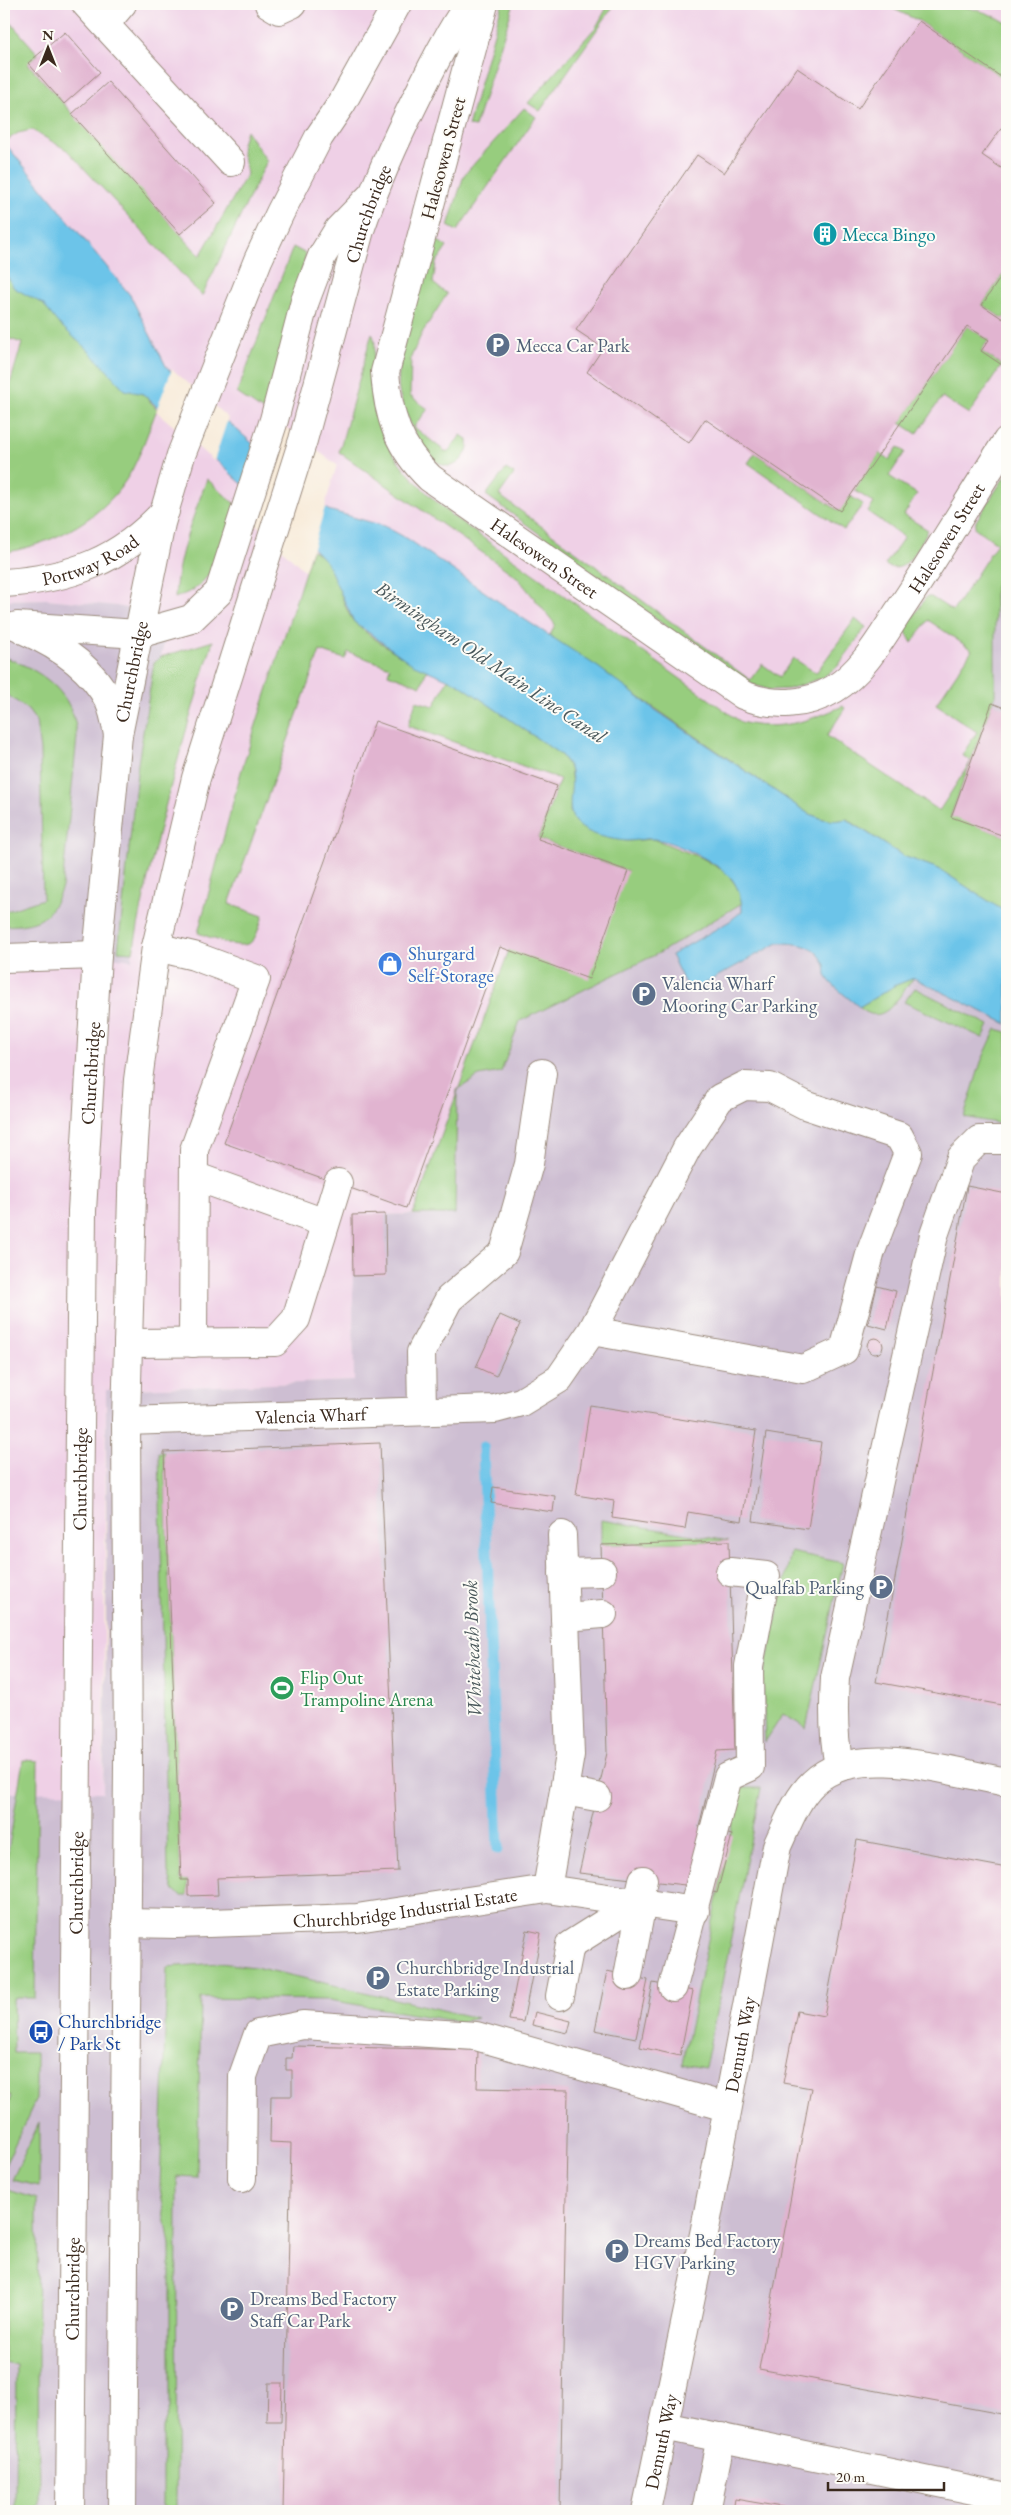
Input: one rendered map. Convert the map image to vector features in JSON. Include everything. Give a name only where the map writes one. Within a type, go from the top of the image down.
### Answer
[{"type":"main road","points":[[86,4],[113,14],[231,162]]},
{"type":"main road","points":[[269,4],[279,10],[292,4]]},
{"type":"main road","name":"Churchbridge","points":[[70,2511],[82,1211],[97,955],[118,735],[163,517],[181,455],[258,260],[294,185],[397,4]]},
{"type":"main road","name":"Churchbridge","points":[[156,947],[196,778],[303,440],[372,195],[393,145],[446,40],[469,4]]},
{"type":"main road","name":"Halesowen Street","points":[[484,4],[385,372],[387,399],[402,444],[413,461],[430,478],[743,695],[762,702],[780,704],[818,697],[849,678],[873,650],[1007,441]]},
{"type":"main road","points":[[10,625],[138,634],[191,619],[219,592],[243,522],[274,420],[305,301],[322,256],[338,230],[372,195]]},
{"type":"main road","name":"Portway Road","points":[[4,584],[64,576],[100,561],[126,547],[163,517]]},
{"type":"main road","points":[[10,625],[47,641],[75,659],[95,681],[110,702],[118,735]]},
{"type":"main road","points":[[122,2511],[128,1766],[126,1421],[133,1157],[138,1080],[156,947],[194,956],[256,979],[194,1150],[193,1343]]},
{"type":"main road","points":[[4,958],[97,955]]},
{"type":"main road","points":[[422,1411],[421,1352],[449,1299],[504,1252],[529,1164],[542,1073]]},
{"type":"main road","name":"Valencia Wharf","points":[[126,1421],[495,1409],[521,1402],[558,1379],[592,1331],[687,1148],[720,1098],[744,1086],[770,1086],[805,1105],[900,1136],[908,1153],[871,1251],[844,1350],[803,1369],[592,1331]]},
{"type":"main road","points":[[839,1766],[834,1743],[835,1678],[934,1235],[961,1158],[979,1140],[1007,1140]]},
{"type":"main road","points":[[194,1176],[325,1223]]},
{"type":"main road","points":[[128,1343],[275,1342],[296,1319],[338,1183]]},
{"type":"main road","points":[[547,1889],[570,1755],[562,1535]]},
{"type":"main road","points":[[563,1573],[602,1572]]},
{"type":"main road","points":[[673,1987],[695,1911],[728,1777],[750,1767],[749,1666],[766,1576],[730,1572]]},
{"type":"main road","points":[[565,1617],[603,1614]]},
{"type":"main road","name":"Demuth Way","points":[[646,2511],[705,2229],[726,2106],[777,1846],[798,1804],[812,1784],[829,1770],[839,1766],[872,1761],[896,1762],[1007,1782]]},
{"type":"main road","points":[[564,1791],[597,1797]]},
{"type":"main road","name":"Churchbridge Industrial Estate","points":[[126,1923],[177,1924],[357,1918],[547,1889],[641,1895],[695,1911]]},
{"type":"main road","points":[[628,1976],[641,1895]]},
{"type":"main road","points":[[560,1996],[570,1945],[641,1895]]},
{"type":"main road","points":[[242,2178],[243,2076],[258,2034],[302,2025],[476,2036],[726,2106]]},
{"type":"main road","points":[[664,2426],[1007,2498]]},
{"type":"main road","points":[[706,2511],[721,2437]]},
{"type":"shaded area","points":[[4,4],[1007,4],[1007,518],[995,697],[945,831],[742,903],[661,952],[455,1214],[353,1215],[354,1381],[106,1390],[103,1793],[4,1793],[4,958],[97,955],[132,959],[161,657],[170,618],[117,606],[47,599],[4,600]],"holes":[[[266,413],[337,465],[305,571],[238,507]]]},
{"type":"shaded area","points":[[1007,518],[1007,2511],[4,2511],[4,1793],[103,1792],[106,1626],[106,1390],[354,1381],[352,1215],[455,1214],[457,1090],[479,1076],[501,1072],[520,1021],[661,952],[796,867],[945,831],[995,698],[970,686]]},
{"type":"shaded area","points":[[47,599],[117,606],[170,618],[161,657],[132,960],[97,955],[4,958],[4,600]]},
{"type":"green space","points":[[502,4],[513,6],[475,127],[468,126]]},
{"type":"green space","points":[[609,4],[615,4],[540,111],[528,103],[596,27]]},
{"type":"green space","points":[[883,4],[931,4],[963,7],[978,10],[1007,23],[1007,81],[919,21]]},
{"type":"green space","points":[[4,15],[38,54],[28,64],[200,256],[247,174],[241,148],[246,130],[267,161],[202,296],[67,150],[32,130],[18,133],[4,142]]},
{"type":"green space","points":[[524,108],[536,117],[457,231],[448,226],[464,175]]},
{"type":"green space","points":[[434,238],[447,247],[436,263],[433,283],[447,294],[422,333],[411,357],[410,396],[428,409],[414,427],[447,453],[461,435],[468,440],[464,456],[460,461],[450,466],[440,463],[430,455],[420,442],[412,428],[399,391],[401,359],[405,338]]},
{"type":"green space","points":[[293,247],[306,254],[266,413],[237,393]]},
{"type":"green space","points":[[4,250],[82,337],[125,390],[143,394],[157,409],[132,470],[108,502],[94,515],[60,535],[42,543],[4,553],[4,383],[10,384],[22,343],[4,337]]},
{"type":"green space","points":[[1007,268],[1007,313],[1003,319],[982,305]]},
{"type":"green space","points":[[967,326],[989,340],[981,351],[1002,365],[969,414],[942,397],[917,434],[900,423]]},
{"type":"green space","points":[[372,333],[375,348],[371,369],[372,397],[376,418],[384,437],[393,454],[405,470],[451,515],[741,722],[767,726],[793,723],[843,706],[845,708],[827,736],[939,811],[971,761],[951,816],[1007,837],[1007,913],[939,869],[903,856],[847,819],[826,820],[806,812],[550,636],[555,624],[517,577],[339,452]]},
{"type":"green space","points":[[898,447],[905,452],[889,476],[917,494],[904,515],[928,530],[911,558],[905,564],[893,568],[885,565],[904,537],[868,512],[874,503],[854,490],[879,453],[889,460]]},
{"type":"green space","points":[[755,453],[839,511],[850,496],[863,504],[844,530],[748,463]]},
{"type":"green space","points":[[506,469],[514,474],[499,495],[750,680],[762,664],[780,677],[793,658],[816,673],[855,619],[866,627],[838,666],[822,678],[789,689],[770,690],[741,681],[486,495]]},
{"type":"green space","points":[[1007,473],[1007,555],[995,587],[995,697],[971,761],[962,755],[977,732],[936,704],[972,650],[928,620],[912,643],[905,630],[926,597],[931,597],[953,611],[997,543],[975,528],[976,521]]},
{"type":"green space","points":[[207,479],[238,507],[216,563],[202,582],[193,590],[175,598],[182,552]]},
{"type":"green space","points":[[312,550],[321,555],[333,573],[345,605],[355,623],[389,649],[427,669],[421,686],[388,674],[390,667],[348,652],[345,659],[320,651],[229,904],[263,916],[254,939],[243,945],[235,945],[198,933],[241,772]]},
{"type":"green space","points":[[213,641],[168,796],[133,952],[118,951],[138,764],[154,663],[161,657]]},
{"type":"green space","points":[[4,657],[32,669],[54,686],[70,708],[75,722],[77,737],[62,887],[52,908],[41,919],[26,924],[4,926],[4,912],[43,899],[40,750],[36,721],[28,710],[4,692]]},
{"type":"green space","points":[[448,679],[459,684],[561,755],[570,768],[572,786],[570,811],[575,822],[584,829],[626,841],[654,839],[704,859],[727,873],[737,887],[742,903],[661,952],[520,1021],[501,1072],[479,1076],[458,1089],[509,950],[628,871],[538,839],[560,779],[408,726],[416,701],[434,706]]},
{"type":"green space","points":[[914,978],[890,1008],[884,1012],[876,1015],[868,1013],[859,1007],[896,985]]},
{"type":"green space","points":[[915,988],[989,1025],[983,1038],[904,1002]]},
{"type":"green space","points":[[996,1029],[1007,1032],[1007,1125],[964,1117],[981,1062]]},
{"type":"green space","points":[[457,1093],[455,1214],[413,1214]]},
{"type":"green space","points":[[159,1452],[164,1452],[181,1880],[188,1880],[188,1896],[181,1896],[173,1889],[168,1872]]},
{"type":"green space","points":[[601,1520],[729,1541],[601,1545]]},
{"type":"green space","points":[[791,1552],[843,1563],[806,1728],[783,1714],[765,1742],[763,1679]]},
{"type":"green space","points":[[23,1760],[38,1761],[35,1998],[13,1998],[14,2053],[36,2053],[36,2099],[4,2167],[4,2118],[11,2096],[4,2093],[4,1877]]},
{"type":"green space","points":[[740,1788],[761,1788],[705,2068],[682,2064]]},
{"type":"green space","points":[[219,1963],[255,1967],[477,2018],[461,2022],[329,2000],[201,1998],[197,2177],[177,2176],[176,2511],[163,2511],[163,2428],[170,2407],[170,2245],[160,2188],[167,1967]]},
{"type":"green space","points":[[39,2123],[39,2186],[12,2180]]},
{"type":"green space","points":[[8,2190],[37,2199],[39,2504],[34,2511],[15,2511],[16,2365],[4,2362],[4,2197]]},
{"type":"water","name":"Birmingham Old Main Line Canal","points":[[4,142],[130,295],[167,368],[328,510],[384,526],[408,539],[521,617],[598,667],[654,709],[806,812],[826,820],[846,819],[903,856],[939,869],[1007,913],[1007,1024],[914,978],[896,985],[859,1007],[829,981],[822,958],[817,953],[806,946],[793,944],[778,943],[689,992],[671,955],[730,921],[742,911],[738,890],[730,877],[720,868],[702,857],[671,843],[654,839],[627,841],[607,838],[587,831],[577,824],[573,818],[570,805],[572,782],[570,768],[561,755],[459,684],[412,664],[354,622],[327,563],[316,551],[143,394],[125,390],[90,352],[57,322],[43,304],[14,288],[4,271]]},
{"type":"pier","points":[[172,369],[228,418],[214,461],[156,411]]},
{"type":"pier","points":[[257,444],[326,504],[312,551],[243,488]]},
{"type":"building","name":"Mecca Bingo","points":[[919,21],[1007,81],[1007,129],[1003,126],[982,155],[1007,172],[1007,268],[982,305],[1003,319],[1007,313],[1007,358],[1002,365],[981,351],[989,340],[967,326],[840,511],[705,419],[689,443],[587,372],[603,348],[576,330],[697,155],[724,173],[797,68],[858,109]]},
{"type":"building","points":[[65,32],[100,72],[64,104],[28,63]]},
{"type":"building","points":[[108,82],[216,203],[180,234],[72,114]]},
{"type":"building","points":[[992,703],[1007,709],[1007,837],[951,817]]},
{"type":"building","name":"Shurgard Self-Storage","points":[[375,721],[557,786],[538,839],[628,871],[589,979],[500,947],[406,1208],[224,1143]]},
{"type":"building","points":[[967,1186],[1007,1194],[1007,1706],[876,1682]]},
{"type":"building","points":[[385,1214],[386,1275],[353,1276],[352,1215]]},
{"type":"building","points":[[877,1286],[896,1291],[887,1329],[868,1324]]},
{"type":"building","points":[[500,1315],[520,1324],[496,1376],[476,1367]]},
{"type":"building","points":[[872,1338],[878,1338],[883,1343],[881,1352],[872,1354],[867,1349],[867,1343]]},
{"type":"building","points":[[590,1405],[756,1431],[742,1521],[688,1512],[685,1529],[612,1518],[614,1501],[576,1495]]},
{"type":"building","points":[[766,1433],[821,1442],[808,1529],[753,1521]]},
{"type":"building","name":"Flip Out Trampoline Arena","points":[[380,1443],[398,1871],[217,1878],[218,1895],[188,1896],[188,1880],[181,1880],[164,1452]]},
{"type":"building","points":[[493,1487],[555,1496],[553,1512],[491,1503]]},
{"type":"building","points":[[729,1541],[735,1750],[717,1751],[699,1827],[732,1835],[717,1893],[685,1885],[579,1873],[607,1753],[601,1545]]},
{"type":"building","points":[[857,1840],[1007,1868],[1007,2415],[759,2369],[811,2088],[783,2083],[797,2011],[824,2016]]},
{"type":"building","points":[[527,1930],[541,1933],[535,1967],[520,1965]]},
{"type":"building","points":[[519,1968],[533,1971],[523,2022],[509,2020]]},
{"type":"building","points":[[607,1971],[648,1980],[636,2038],[595,2030]]},
{"type":"building","points":[[653,1983],[693,1991],[680,2056],[640,2047]]},
{"type":"building","points":[[535,2012],[571,2021],[568,2033],[532,2025]]},
{"type":"building","points":[[293,2046],[478,2050],[477,2088],[568,2090],[560,2511],[283,2511],[291,2143],[270,2142],[271,2096],[292,2096],[292,2070],[286,2070],[286,2058],[292,2058]]},
{"type":"building","points":[[268,2383],[282,2383],[281,2422],[267,2422]]},
{"type":"building","points":[[735,2499],[799,2510],[799,2511],[733,2511]]},
{"type":"waterway","name":"Whiteheath Brook","points":[[483,1447],[498,1849]]},
{"type":"place","name":"Mecca Bingo","points":[[825,234]]},
{"type":"place","name":"Mecca Car Park","points":[[498,345]]},
{"type":"place","name":"Shurgard Self-Storage","points":[[390,964]]},
{"type":"place","name":"Valencia Wharf Mooring Car Parking","points":[[644,994]]},
{"type":"place","name":"Qualfab Parking","points":[[881,1587]]},
{"type":"place","name":"Flip Out Trampoline Arena","points":[[282,1688]]},
{"type":"place","name":"Churchbridge Industrial Estate Parking","points":[[378,1978]]},
{"type":"place","name":"Churchbridge / Park St","points":[[41,2032]]},
{"type":"place","name":"Dreams Bed Factory HGV Parking","points":[[617,2251]]},
{"type":"place","name":"Dreams Bed Factory Staff Car Park","points":[[232,2309]]}]
